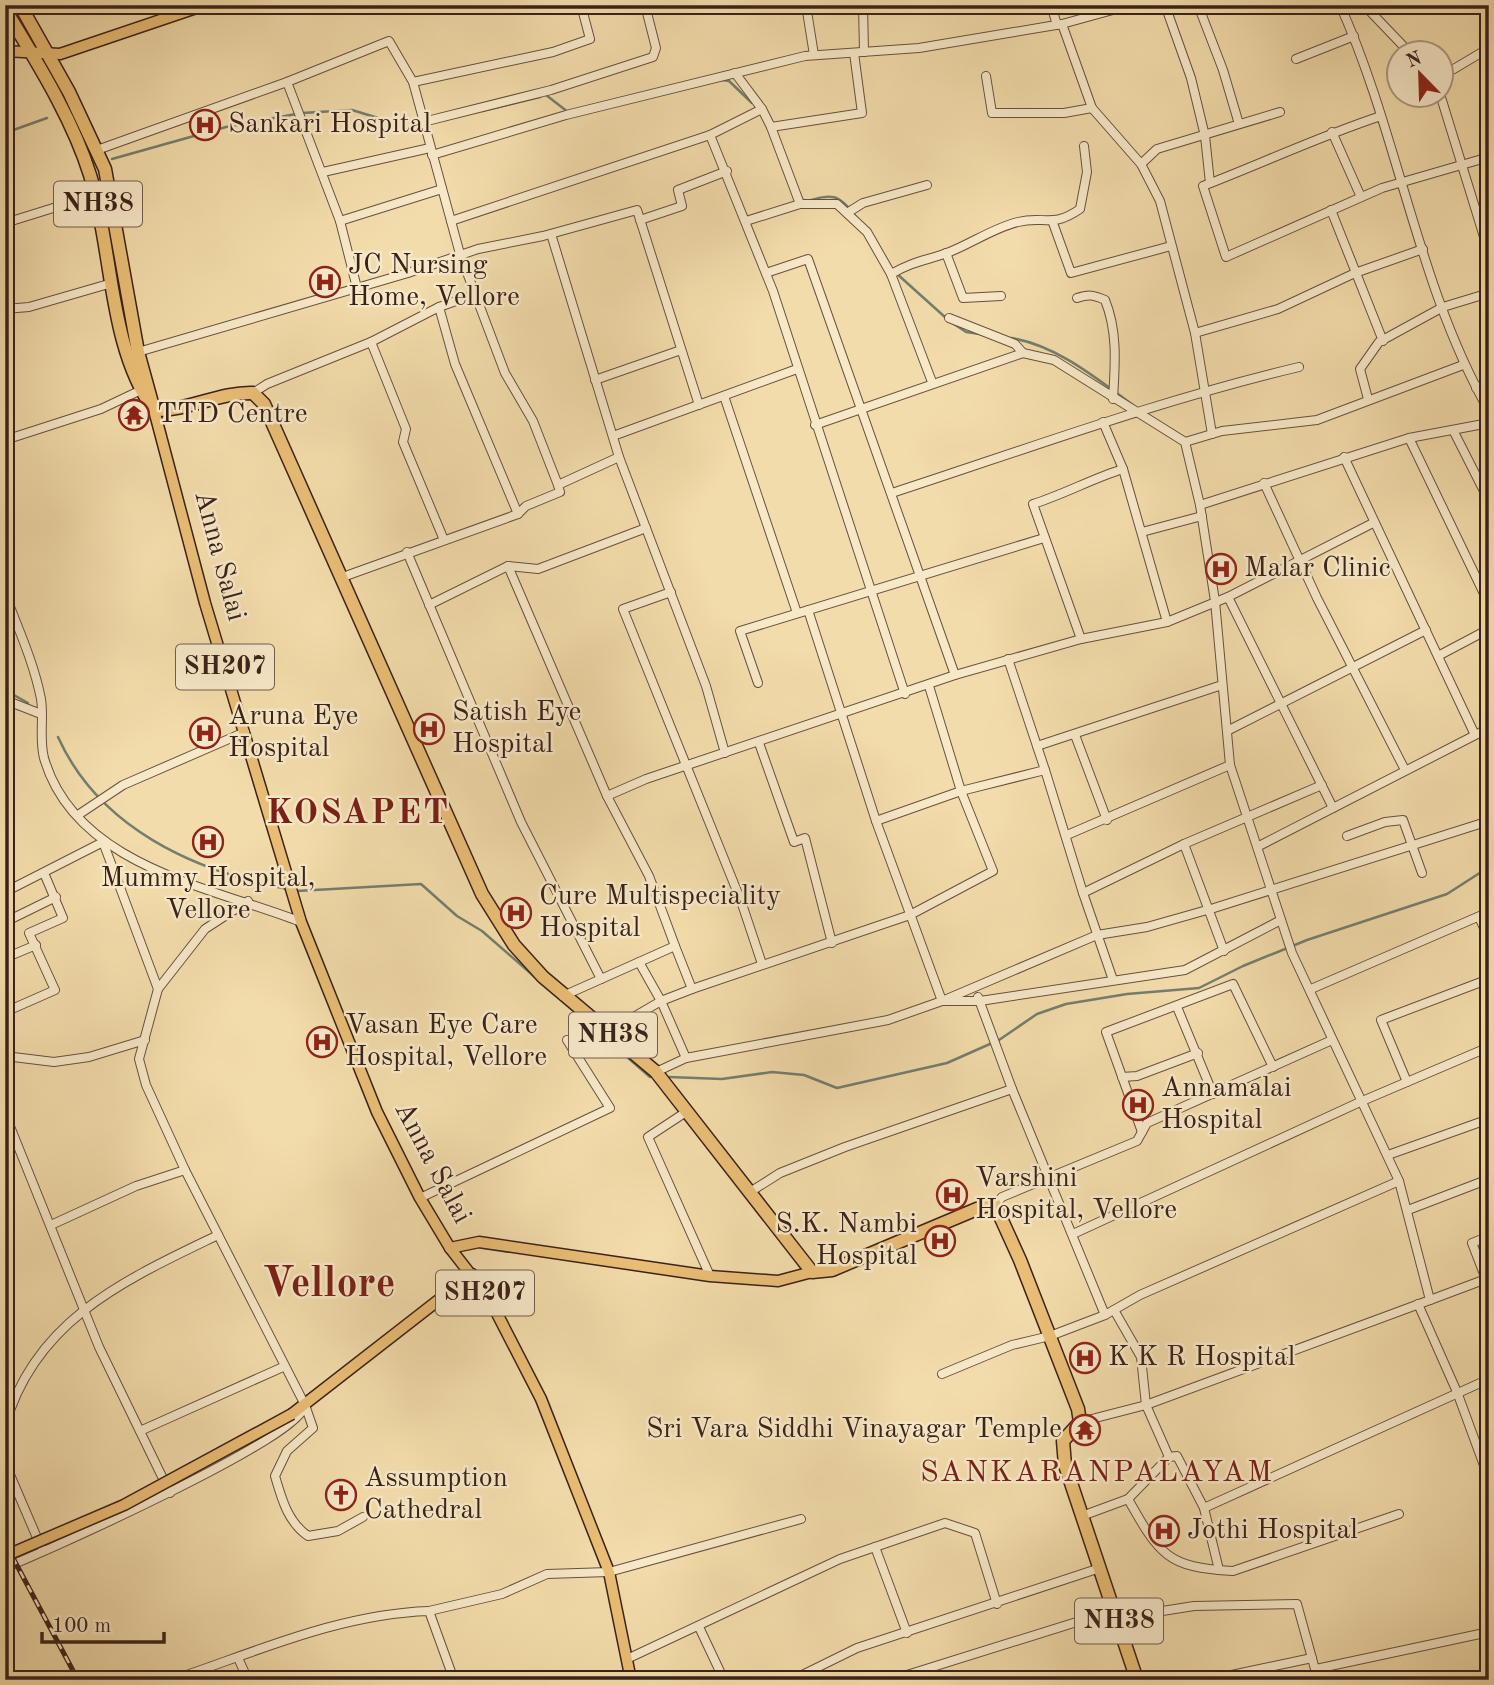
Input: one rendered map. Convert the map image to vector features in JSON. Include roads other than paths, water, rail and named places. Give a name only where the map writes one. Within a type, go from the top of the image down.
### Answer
[{"type":"highway","name":"Anna Salai","points":[[20,5],[48,53],[105,169],[138,352],[154,411]]},
{"type":"highway","name":"Anna Salai","points":[[7,19],[29,51],[72,131],[95,195],[132,375],[139,391],[154,411]]},
{"type":"highway","points":[[154,411],[174,411],[235,392],[253,393]]},
{"type":"highway","name":"NH38","points":[[253,393],[264,404],[482,894],[514,945],[563,996],[656,1072],[812,1272]]},
{"type":"highway","points":[[812,1272],[832,1270],[984,1206],[995,1205],[1050,1336],[1080,1422]]},
{"type":"highway","name":"NH38","points":[[1080,1422],[1063,1441],[1065,1465],[1137,1680]]},
{"type":"main road","points":[[5,51],[60,54],[178,10],[205,5]]},
{"type":"main road","name":"Anna Salai","points":[[154,411],[205,603],[301,922],[369,1094],[420,1198],[450,1248],[489,1298],[541,1399],[609,1572],[631,1680]]},
{"type":"main road","points":[[450,1248],[479,1242],[710,1276],[778,1281],[812,1272]]},
{"type":"main road","points":[[5,1556],[124,1505],[292,1414],[472,1274]]},
{"type":"street","points":[[413,82],[553,52],[590,39],[581,5]]},
{"type":"street","points":[[423,122],[551,90],[653,57],[656,48],[645,5]]},
{"type":"street","points":[[806,5],[814,55]]},
{"type":"street","points":[[771,127],[862,113],[859,52],[864,6],[891,5]]},
{"type":"street","points":[[1051,5],[1092,108],[1141,164],[1160,201],[1195,333],[1212,434]]},
{"type":"street","points":[[323,172],[431,152],[566,115],[814,55],[919,48],[1059,24],[1131,5]]},
{"type":"street","points":[[1166,5],[1191,78],[1205,136],[1210,183]]},
{"type":"street","points":[[1198,5],[1223,69],[1239,124]]},
{"type":"street","points":[[1340,5],[1354,36],[1400,182],[1463,365],[1489,411]]},
{"type":"street","points":[[1364,5],[1396,38]]},
{"type":"street","points":[[1296,58],[1354,36]]},
{"type":"street","points":[[97,150],[287,82],[389,41],[413,82],[460,254],[505,373],[533,421],[560,492],[526,506],[518,514],[340,578]]},
{"type":"street","points":[[1456,67],[1489,48]]},
{"type":"street","points":[[735,74],[762,108],[800,204]]},
{"type":"street","points":[[985,76],[992,113],[1065,113],[1092,108]]},
{"type":"street","points":[[287,82],[340,221],[357,288]]},
{"type":"street","points":[[451,221],[710,135],[762,108]]},
{"type":"street","points":[[1444,108],[1489,253]]},
{"type":"street","points":[[1141,164],[1157,149],[1280,112]]},
{"type":"street","points":[[1381,116],[1332,132],[1270,161],[1203,186],[1226,257],[1400,182],[1489,156]]},
{"type":"street","points":[[1332,132],[1361,197]]},
{"type":"street","points":[[710,135],[727,171],[766,273],[905,694]]},
{"type":"street","points":[[891,274],[914,261],[946,254],[1019,222],[1053,223],[1080,209],[1087,172],[1084,146]]},
{"type":"street","points":[[640,220],[682,206],[678,190],[727,171]]},
{"type":"street","points":[[846,213],[863,203],[927,184]]},
{"type":"street","points":[[340,221],[442,190]]},
{"type":"street","points":[[5,223],[95,195]]},
{"type":"street","points":[[746,221],[800,204],[837,204],[867,232],[891,274],[932,382]]},
{"type":"street","points":[[138,352],[357,288],[460,254],[551,234],[637,210],[699,405]]},
{"type":"street","points":[[1331,210],[1383,341]]},
{"type":"street","points":[[1053,223],[1070,273],[1171,246]]},
{"type":"street","points":[[551,234],[620,457],[706,686],[725,753]]},
{"type":"street","points":[[1195,333],[1278,309],[1356,273],[1423,248]]},
{"type":"street","points":[[946,254],[963,298],[1001,296]]},
{"type":"street","points":[[766,273],[808,259],[955,675]]},
{"type":"street","points":[[5,309],[29,307],[112,283]]},
{"type":"street","points":[[1368,399],[1360,369],[1383,341],[1443,307],[1489,293]]},
{"type":"street","points":[[1077,298],[1090,294],[1097,296],[1105,300],[1110,312],[1116,352],[1113,399]]},
{"type":"street","points":[[253,393],[267,384],[371,342],[439,307],[476,295]]},
{"type":"street","points":[[439,307],[455,364],[518,514]]},
{"type":"street","points":[[949,318],[1015,344],[1023,354]]},
{"type":"street","points":[[371,342],[406,429],[403,442],[444,540]]},
{"type":"street","points":[[595,380],[681,350]]},
{"type":"street","points":[[815,425],[932,382],[1023,354],[1054,360],[1185,442],[1200,505],[1215,601],[1230,765],[1259,846],[1292,953],[1399,1181],[1430,1300]]},
{"type":"street","points":[[1185,442],[1212,434],[1317,420],[1463,365]]},
{"type":"street","points":[[892,494],[1134,411],[1203,390],[1299,367]]},
{"type":"street","points":[[613,436],[797,369]]},
{"type":"street","points":[[1476,388],[1489,382]]},
{"type":"street","points":[[5,440],[101,409],[139,391]]},
{"type":"street","points":[[724,396],[797,613]]},
{"type":"street","points":[[1103,422],[1123,469],[1167,622]]},
{"type":"street","points":[[1200,505],[1409,438],[1489,424]]},
{"type":"street","points":[[1453,430],[1489,501]]},
{"type":"street","points":[[1409,438],[1488,598]]},
{"type":"street","points":[[558,485],[620,457]]},
{"type":"street","points":[[1344,457],[1475,735]]},
{"type":"street","points":[[1081,639],[1033,504],[1070,492],[1085,481],[1123,469]]},
{"type":"street","points":[[1264,483],[1352,667],[1405,770]]},
{"type":"street","points":[[1142,532],[1202,516]]},
{"type":"street","points":[[607,796],[684,766],[929,686],[955,675],[1081,639],[1167,622],[1228,597],[1301,562],[1373,523]]},
{"type":"street","points":[[429,606],[508,566],[538,569],[646,528]]},
{"type":"street","points":[[758,683],[740,631],[1044,538]]},
{"type":"street","points":[[407,552],[521,822],[601,979]]},
{"type":"street","points":[[508,566],[607,796],[649,876],[692,989]]},
{"type":"street","points":[[671,592],[623,609],[684,766],[741,901],[762,964]]},
{"type":"street","points":[[5,594],[34,674],[41,714],[44,756],[54,783],[78,815],[103,842],[134,860],[301,922]]},
{"type":"street","points":[[1228,597],[1333,808]]},
{"type":"street","points":[[808,610],[876,821],[942,1000]]},
{"type":"street","points":[[1227,731],[1426,630]]},
{"type":"street","points":[[1437,656],[1486,632],[1489,648]]},
{"type":"street","points":[[1008,659],[1113,980]]},
{"type":"street","points":[[1037,746],[1222,685]]},
{"type":"street","points":[[608,1032],[661,1001],[909,915],[993,871],[961,791],[929,686]]},
{"type":"street","points":[[5,700],[41,714]]},
{"type":"street","points":[[1259,846],[1489,728]]},
{"type":"street","points":[[78,815],[101,797],[245,732]]},
{"type":"street","points":[[1075,735],[1107,820]]},
{"type":"street","points":[[759,743],[794,842],[805,838],[832,943]]},
{"type":"street","points":[[1067,835],[1230,765]]},
{"type":"street","points":[[876,821],[961,791],[1045,770]]},
{"type":"street","points":[[1083,893],[1184,844],[1322,785]]},
{"type":"street","points":[[1348,836],[1385,822],[1403,820],[1422,873]]},
{"type":"street","points":[[656,1072],[686,1058],[888,1020],[975,989],[1097,935],[1147,927],[1209,909],[1489,821]]},
{"type":"street","points":[[5,892],[103,842]]},
{"type":"street","points":[[103,842],[158,989]]},
{"type":"street","points":[[1184,844],[1224,951]]},
{"type":"street","points":[[5,1012],[55,990],[29,933],[63,918],[44,873]]},
{"type":"street","points":[[5,922],[56,897]]},
{"type":"street","points":[[248,901],[205,929],[158,989],[139,1059],[146,1085],[185,1170],[304,1405],[313,1428],[287,1451],[275,1476],[295,1527],[308,1536],[338,1531],[363,1517]]},
{"type":"street","points":[[1311,989],[1489,912]]},
{"type":"street","points":[[1479,917],[1489,939]]},
{"type":"street","points":[[942,1000],[980,1002],[1185,970],[1281,920]]},
{"type":"street","points":[[5,958],[36,945]]},
{"type":"street","points":[[563,996],[675,946]]},
{"type":"street","points":[[639,962],[661,1001],[686,1058]]},
{"type":"street","points":[[1407,1082],[1381,1020],[1489,979]]},
{"type":"street","points":[[1142,1132],[1106,1032],[1233,984],[1273,1067]]},
{"type":"street","points":[[975,989],[1012,1089],[1105,1315]]},
{"type":"street","points":[[1177,1007],[1213,1094]]},
{"type":"street","points":[[5,1056],[54,1062],[89,1057],[145,1040]]},
{"type":"street","points":[[420,1198],[610,1108],[567,1040]]},
{"type":"street","points":[[995,1205],[1002,1197],[1137,1141],[1147,1123],[1332,1040]]},
{"type":"street","points":[[1073,1234],[1360,1102],[1489,1047]]},
{"type":"street","points":[[1122,1077],[1138,1076],[1198,1053]]},
{"type":"street","points":[[750,1192],[780,1173],[845,1147],[1012,1089]]},
{"type":"street","points":[[685,1112],[648,1137],[710,1276]]},
{"type":"street","points":[[5,1114],[99,1347],[170,1493]]},
{"type":"street","points":[[1388,1155],[1489,1119]]},
{"type":"street","points":[[51,1225],[135,1186],[185,1170]]},
{"type":"street","points":[[1408,1210],[1489,1179]]},
{"type":"street","points":[[942,1374],[1012,1345],[1050,1336],[1105,1315],[1140,1295],[1399,1181]]},
{"type":"street","points":[[5,1426],[13,1396],[38,1358],[85,1307],[142,1271],[218,1235]]},
{"type":"street","points":[[1080,1422],[1146,1405],[1418,1304],[1487,1283],[1472,1243],[1489,1236]]},
{"type":"street","points":[[1418,1304],[1457,1392],[1489,1479]]},
{"type":"street","points":[[1114,1310],[1141,1357],[1146,1405],[1169,1457]]},
{"type":"street","points":[[140,1431],[283,1367]]},
{"type":"street","points":[[1204,1508],[1282,1475],[1489,1379]]},
{"type":"street","points":[[5,1568],[170,1493],[277,1432],[302,1413],[304,1405]]},
{"type":"street","points":[[5,1450],[8,1470],[43,1553]]},
{"type":"street","points":[[1169,1457],[1180,1458],[1204,1508],[1219,1570]]},
{"type":"street","points":[[1083,1518],[1128,1499],[1169,1457]]},
{"type":"street","points":[[1128,1499],[1159,1549],[1174,1562],[1189,1567],[1233,1571],[1399,1514]]},
{"type":"street","points":[[172,1680],[337,1625],[388,1613],[429,1611],[502,1594],[547,1574],[609,1572],[801,1519]]},
{"type":"street","points":[[627,1659],[840,1559],[945,1523],[975,1533],[997,1604]]},
{"type":"street","points":[[875,1547],[906,1633]]},
{"type":"street","points":[[792,1680],[802,1678],[857,1648],[997,1604],[1099,1565]]},
{"type":"street","points":[[891,1680],[1117,1614],[1194,1606],[1297,1604],[1318,1680]]},
{"type":"street","points":[[429,1611],[454,1680]]},
{"type":"street","points":[[699,1627],[724,1680]]},
{"type":"street","points":[[1316,1669],[1489,1632]]},
{"type":"street","points":[[237,1658],[248,1680]]},
{"type":"street","points":[[1208,1680],[1312,1658]]},
{"type":"waterway","points":[[722,80],[729,81],[752,103]]},
{"type":"waterway","points":[[546,95],[568,112]]},
{"type":"waterway","points":[[482,111],[540,97]]},
{"type":"waterway","points":[[302,113],[352,110],[388,121],[420,120]]},
{"type":"waterway","points":[[112,159],[226,127],[296,114]]},
{"type":"waterway","points":[[5,133],[47,118]]},
{"type":"waterway","points":[[800,195],[804,202],[821,197],[834,197],[844,203],[856,217]]},
{"type":"waterway","points":[[896,273],[946,318]]},
{"type":"waterway","points":[[954,324],[966,332],[980,334]]},
{"type":"waterway","points":[[1011,338],[1060,355],[1133,405]]},
{"type":"waterway","points":[[5,690],[28,703]]},
{"type":"waterway","points":[[58,737],[76,769],[98,797],[124,820],[153,840],[184,857],[218,870],[287,889]]},
{"type":"waterway","points":[[669,1077],[722,1079],[772,1072],[804,1075],[837,1088],[947,1063],[999,1040],[1037,1014],[1066,1004],[1127,994],[1199,988],[1243,966],[1307,940],[1447,894],[1489,867]]},
{"type":"waterway","points":[[297,891],[421,884],[457,916],[482,931],[584,1020]]},
{"type":"waterway","points":[[597,1031],[650,1077]]},
{"type":"railway","points":[[5,1543],[78,1680]]},
{"type":"place","name":"Sankari Hospital","points":[[205,125]]},
{"type":"place","name":"JC Nursing Home, Vellore","points":[[325,282]]},
{"type":"place","name":"TTD Centre","points":[[134,415]]},
{"type":"place","name":"Malar Clinic","points":[[1221,569]]},
{"type":"place","name":"Satish Eye Hospital","points":[[429,729]]},
{"type":"place","name":"Aruna Eye Hospital","points":[[205,733]]},
{"type":"place","name":"Mummy Hospital, Vellore","points":[[208,842]]},
{"type":"place","name":"Cure Multispeciality Hospital","points":[[516,913]]},
{"type":"place","name":"Vasan Eye Care Hospital, Vellore","points":[[322,1042]]},
{"type":"place","name":"Annamalai Hospital","points":[[1138,1105]]},
{"type":"place","name":"Varshini Hospital, Vellore","points":[[952,1195]]},
{"type":"place","name":"S.K. Nambi Hospital","points":[[940,1241]]},
{"type":"place","name":"K K R Hospital","points":[[1085,1358]]},
{"type":"place","name":"Sri Vara Siddhi Vinayagar Temple","points":[[1085,1430]]},
{"type":"place","name":"Assumption Cathedral","points":[[341,1495]]},
{"type":"place","name":"Jothi Hospital","points":[[1164,1531]]},
{"type":"district","name":"KOSAPET","points":[[358,813]]},
{"type":"district","name":"Vellore","points":[[329,1285]]},
{"type":"district","name":"SANKARANPALAYAM","points":[[1097,1473]]}]
